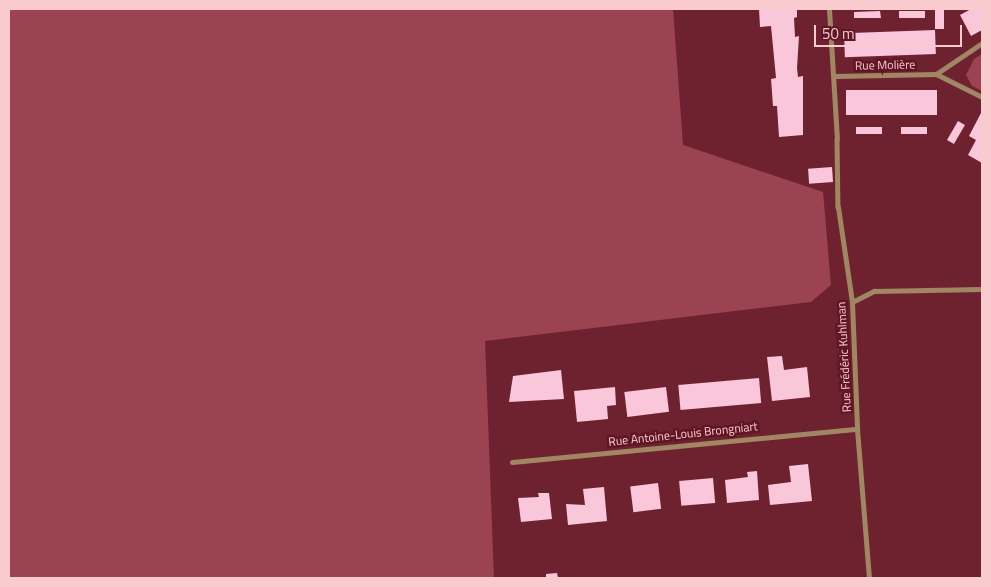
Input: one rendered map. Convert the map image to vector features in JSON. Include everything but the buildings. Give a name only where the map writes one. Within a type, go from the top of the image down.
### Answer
[{"type":"street","name":"Rue Frédéric Kuhlman","points":[[829,9],[835,76],[838,207],[852,302],[857,429],[869,578]]},
{"type":"street","points":[[936,74],[982,42]]},
{"type":"street","name":"Rue Molière","points":[[835,76],[936,74],[982,97]]},
{"type":"street","points":[[852,302],[874,291],[982,289]]},
{"type":"street","name":"Rue Antoine-Louis Brongniart","points":[[512,462],[857,429]]},
{"type":"shaded area","points":[[9,9],[673,9],[683,145],[823,192],[831,285],[811,302],[485,341],[494,578],[9,578]]},
{"type":"shaded area","points":[[982,54],[982,91],[972,86],[966,75],[974,59]]}]
